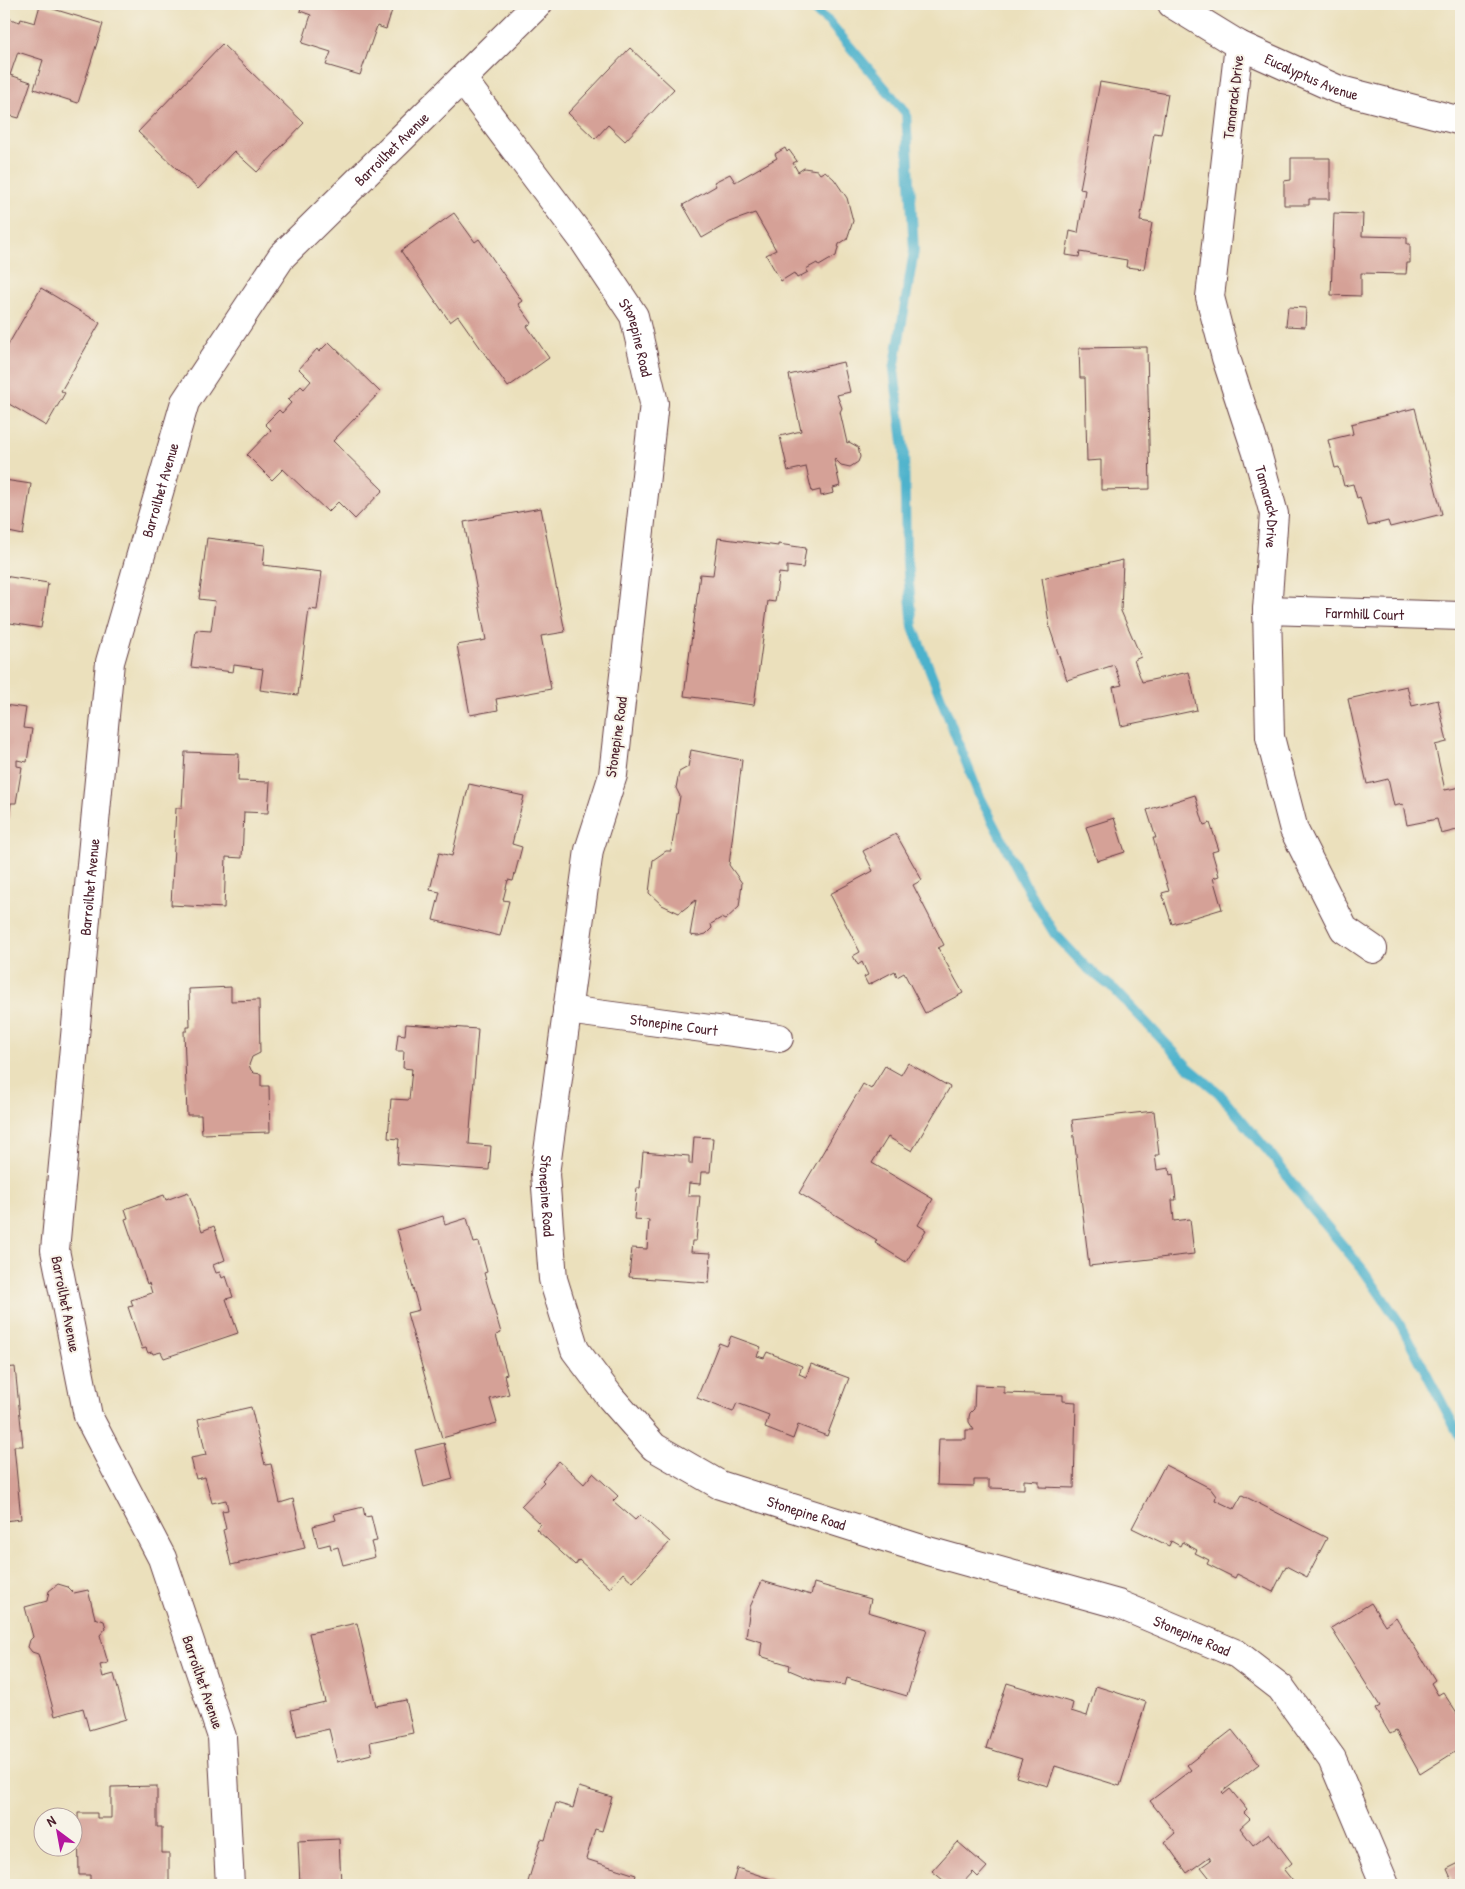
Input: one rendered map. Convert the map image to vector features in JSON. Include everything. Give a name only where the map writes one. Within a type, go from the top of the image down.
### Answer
[{"type":"street","name":"Barroilhet Avenue","points":[[230,1885],[222,1737],[162,1558],[88,1416],[54,1250],[110,662],[185,402],[282,256],[538,4]]},
{"type":"street","name":"Eucalyptus Avenue","points":[[1172,4],[1239,44],[1337,89],[1461,121]]},
{"type":"street","name":"Tamarack Drive","points":[[1239,44],[1210,297],[1226,358],[1257,453],[1274,514],[1267,610],[1270,737],[1294,830],[1344,929],[1373,949]]},
{"type":"street","name":"Stonepine Road","points":[[462,79],[584,241],[634,316],[654,403],[613,775],[589,850],[545,1174],[553,1279],[575,1350],[611,1398],[654,1447],[720,1485],[928,1551],[1118,1604],[1237,1654],[1281,1688],[1332,1759],[1385,1885]]},
{"type":"street","name":"Farmhill Court","points":[[1267,610],[1461,616]]},
{"type":"street","name":"Stonepine Court","points":[[567,1010],[779,1038]]},
{"type":"building","points":[[302,4],[394,4],[386,29],[377,26],[360,75],[326,65],[331,52],[302,43],[311,15],[300,11]]},
{"type":"building","points":[[40,5],[103,24],[78,103],[34,89],[43,60],[18,52],[10,75],[31,82],[19,118],[4,114],[4,17],[20,22],[21,19],[35,23]]},
{"type":"building","points":[[222,44],[304,123],[257,172],[234,151],[198,189],[138,132]]},
{"type":"building","points":[[630,48],[674,89],[625,141],[608,125],[595,139],[568,113]]},
{"type":"building","points":[[1100,82],[1168,94],[1161,134],[1154,133],[1140,221],[1152,223],[1144,269],[1126,267],[1127,260],[1080,252],[1079,257],[1066,255],[1070,231],[1078,233],[1085,190],[1080,189]]},
{"type":"building","points":[[785,148],[787,152],[789,150],[797,161],[793,163],[798,172],[804,168],[817,170],[820,174],[825,171],[834,179],[847,198],[853,221],[847,239],[839,244],[836,256],[819,266],[817,263],[806,269],[808,272],[797,278],[794,273],[781,281],[766,255],[776,250],[755,213],[730,222],[702,238],[683,205],[716,186],[714,182],[730,174],[735,182],[777,158],[775,154]]},
{"type":"building","points":[[1291,158],[1330,158],[1330,199],[1309,199],[1309,205],[1284,205],[1284,181],[1291,180]]},
{"type":"building","points":[[454,213],[475,242],[479,239],[522,301],[518,304],[532,323],[527,326],[549,358],[508,387],[458,316],[450,322],[401,251]]},
{"type":"building","points":[[1334,213],[1363,214],[1362,236],[1407,237],[1407,244],[1410,244],[1410,263],[1407,263],[1406,274],[1361,273],[1361,296],[1331,295]]},
{"type":"building","points":[[41,288],[100,323],[61,391],[65,393],[46,426],[4,401],[4,352]]},
{"type":"building","points":[[1288,307],[1306,308],[1305,327],[1286,326]]},
{"type":"building","points":[[329,342],[380,392],[333,441],[383,490],[355,519],[338,502],[328,512],[283,469],[272,480],[247,455],[271,430],[265,424],[279,410],[282,413],[291,403],[288,400],[301,386],[304,389],[311,381],[299,369],[317,349],[319,352]]},
{"type":"building","points":[[1147,347],[1150,489],[1101,490],[1101,460],[1087,461],[1085,378],[1080,378],[1079,348]]},
{"type":"building","points":[[843,362],[850,392],[837,395],[842,408],[840,412],[847,443],[849,442],[858,447],[860,457],[858,462],[850,467],[841,465],[834,459],[840,486],[833,488],[834,493],[821,496],[820,490],[812,492],[806,467],[788,471],[780,436],[801,431],[789,375]]},
{"type":"building","points":[[1415,408],[1442,514],[1390,527],[1388,521],[1368,526],[1360,497],[1357,498],[1353,484],[1344,486],[1339,467],[1335,468],[1328,440],[1353,434],[1351,424]]},
{"type":"building","points":[[4,480],[31,484],[23,535],[4,531]]},
{"type":"building","points":[[541,508],[565,632],[541,636],[551,689],[496,699],[498,710],[470,715],[457,645],[486,640],[464,522]]},
{"type":"building","points":[[207,538],[265,545],[263,565],[322,572],[317,610],[309,609],[298,695],[260,690],[263,669],[234,665],[233,672],[191,667],[196,630],[211,631],[215,601],[199,599]]},
{"type":"building","points":[[718,538],[806,548],[803,568],[787,566],[787,574],[779,573],[775,602],[768,601],[754,705],[684,696],[700,574],[713,575]]},
{"type":"building","points":[[1123,560],[1121,611],[1141,657],[1134,660],[1142,682],[1189,672],[1197,710],[1121,726],[1113,687],[1122,685],[1114,665],[1067,680],[1050,629],[1042,578]]},
{"type":"building","points":[[4,576],[48,583],[41,628],[4,622]]},
{"type":"building","points":[[1407,686],[1412,706],[1438,700],[1447,742],[1435,745],[1445,790],[1461,787],[1461,829],[1441,834],[1437,819],[1407,825],[1403,804],[1394,806],[1388,779],[1367,784],[1348,699]]},
{"type":"building","points":[[4,705],[26,708],[23,728],[32,729],[27,762],[17,760],[17,766],[22,767],[16,803],[11,803],[7,829],[4,829]]},
{"type":"building","points":[[691,750],[742,760],[729,865],[742,883],[739,907],[725,920],[721,918],[711,924],[712,928],[706,934],[698,936],[690,935],[696,900],[679,913],[662,905],[649,893],[653,860],[666,851],[671,851],[680,796],[676,788],[679,772],[688,767]]},
{"type":"building","points":[[185,752],[239,754],[238,781],[270,782],[268,813],[244,812],[242,858],[226,857],[224,908],[171,905],[176,808],[182,808]]},
{"type":"building","points":[[469,784],[524,796],[512,844],[522,847],[513,881],[508,880],[503,900],[509,901],[500,936],[433,920],[440,892],[430,890],[439,853],[452,856]]},
{"type":"building","points":[[1195,795],[1204,825],[1210,823],[1219,850],[1212,852],[1219,876],[1213,878],[1222,909],[1172,924],[1162,893],[1169,891],[1153,838],[1156,838],[1147,810]]},
{"type":"building","points":[[1114,818],[1125,852],[1097,861],[1086,827]]},
{"type":"building","points":[[896,834],[922,880],[913,885],[944,945],[938,948],[963,993],[925,1013],[904,973],[897,977],[895,971],[868,985],[864,977],[868,975],[862,962],[858,965],[853,956],[860,952],[830,894],[873,871],[863,851]]},
{"type":"building","points":[[231,987],[231,1001],[259,1000],[260,1053],[252,1057],[249,1065],[254,1073],[261,1074],[261,1086],[269,1086],[270,1132],[202,1134],[201,1115],[187,1115],[184,1031],[187,1031],[187,1027],[190,1027],[189,989]]},
{"type":"building","points":[[406,1024],[478,1029],[469,1144],[491,1146],[489,1170],[397,1164],[399,1139],[388,1138],[391,1099],[409,1100],[412,1069],[403,1068],[404,1051],[396,1051],[398,1034],[405,1035]]},
{"type":"building","points":[[908,1063],[950,1087],[912,1151],[888,1137],[872,1163],[933,1199],[918,1225],[926,1230],[906,1262],[875,1243],[877,1240],[799,1193],[863,1084],[871,1089],[885,1066],[901,1075]]},
{"type":"building","points":[[1154,1111],[1159,1155],[1155,1155],[1157,1170],[1169,1168],[1170,1175],[1173,1174],[1176,1200],[1172,1200],[1174,1221],[1190,1219],[1194,1254],[1089,1266],[1072,1120]]},
{"type":"building","points":[[694,1137],[713,1138],[710,1172],[701,1172],[700,1184],[689,1183],[688,1196],[700,1196],[696,1241],[692,1241],[691,1252],[711,1253],[709,1283],[629,1277],[632,1248],[647,1249],[649,1220],[634,1219],[637,1188],[640,1188],[643,1152],[689,1156],[689,1164],[692,1164]]},
{"type":"building","points":[[188,1192],[202,1231],[214,1226],[225,1260],[213,1265],[216,1273],[220,1272],[222,1278],[226,1276],[233,1297],[226,1299],[238,1333],[164,1358],[161,1352],[153,1354],[152,1352],[148,1353],[146,1348],[142,1349],[128,1307],[133,1306],[131,1300],[152,1293],[149,1283],[147,1284],[125,1219],[128,1218],[125,1209],[164,1195],[166,1200]]},
{"type":"building","points":[[443,1216],[445,1225],[467,1218],[474,1243],[479,1242],[487,1272],[484,1273],[501,1333],[496,1335],[507,1374],[504,1375],[509,1394],[490,1399],[497,1423],[442,1438],[407,1313],[419,1310],[397,1230]]},
{"type":"building","points":[[731,1336],[761,1347],[757,1356],[764,1358],[767,1352],[802,1366],[799,1374],[806,1377],[811,1364],[849,1378],[827,1436],[798,1425],[793,1439],[765,1428],[769,1415],[737,1403],[733,1412],[697,1398],[719,1343],[727,1346]]},
{"type":"building","points":[[15,1367],[23,1446],[14,1446],[21,1519],[4,1521],[4,1368]]},
{"type":"building","points":[[975,1385],[1004,1386],[1004,1393],[1063,1395],[1063,1401],[1076,1402],[1074,1488],[1039,1487],[1039,1481],[1024,1480],[1024,1489],[989,1488],[989,1480],[974,1480],[974,1486],[937,1485],[939,1439],[966,1439],[966,1430],[974,1430],[969,1422],[969,1417],[974,1409]]},
{"type":"building","points":[[251,1407],[265,1465],[271,1464],[280,1503],[293,1499],[305,1548],[231,1565],[223,1530],[226,1529],[222,1511],[228,1510],[226,1500],[212,1503],[205,1477],[196,1479],[191,1458],[206,1455],[198,1419]]},
{"type":"building","points":[[444,1443],[453,1479],[424,1487],[415,1450]]},
{"type":"building","points":[[559,1461],[584,1484],[593,1473],[618,1496],[613,1501],[635,1520],[640,1515],[670,1542],[633,1582],[623,1573],[610,1588],[579,1560],[575,1565],[536,1529],[540,1524],[521,1506],[544,1482],[542,1480]]},
{"type":"building","points":[[1165,1465],[1210,1488],[1216,1496],[1215,1500],[1234,1509],[1242,1495],[1327,1538],[1307,1577],[1286,1566],[1273,1592],[1237,1574],[1235,1578],[1207,1564],[1209,1560],[1195,1553],[1197,1550],[1182,1542],[1180,1546],[1171,1541],[1169,1546],[1132,1528]]},
{"type":"building","points":[[363,1507],[365,1517],[371,1516],[377,1541],[371,1542],[375,1557],[343,1565],[338,1547],[331,1549],[330,1544],[318,1547],[313,1526],[336,1520],[334,1514]]},
{"type":"building","points":[[762,1581],[811,1595],[814,1583],[871,1599],[868,1612],[927,1629],[907,1696],[847,1678],[845,1685],[815,1681],[789,1670],[790,1665],[760,1656],[762,1642],[746,1637],[750,1607]]},
{"type":"building","points":[[58,1584],[68,1587],[74,1593],[88,1590],[95,1618],[104,1621],[106,1628],[100,1635],[108,1663],[100,1665],[103,1677],[114,1674],[126,1719],[89,1730],[83,1708],[55,1716],[38,1654],[32,1652],[28,1647],[33,1637],[25,1607],[47,1601],[49,1591]]},
{"type":"building","points":[[1371,1603],[1385,1625],[1396,1617],[1435,1680],[1431,1683],[1438,1695],[1443,1692],[1461,1720],[1461,1748],[1420,1774],[1396,1731],[1390,1734],[1375,1709],[1380,1706],[1331,1628]]},
{"type":"building","points":[[357,1623],[376,1706],[406,1700],[413,1733],[370,1742],[372,1754],[337,1762],[329,1729],[297,1736],[291,1710],[325,1702],[309,1633]]},
{"type":"building","points":[[1007,1683],[1073,1703],[1071,1711],[1087,1716],[1096,1686],[1146,1702],[1120,1786],[1055,1766],[1048,1786],[1016,1777],[1022,1759],[986,1748]]},
{"type":"building","points":[[1232,1730],[1259,1764],[1222,1792],[1224,1794],[1230,1789],[1247,1810],[1244,1813],[1250,1819],[1240,1828],[1253,1845],[1269,1833],[1292,1863],[1284,1870],[1296,1885],[1209,1885],[1213,1882],[1201,1867],[1211,1860],[1209,1857],[1187,1873],[1165,1842],[1175,1833],[1150,1801],[1191,1770],[1187,1765]]},
{"type":"building","points":[[157,1786],[157,1827],[162,1827],[162,1853],[169,1853],[169,1885],[90,1885],[90,1875],[79,1875],[79,1856],[82,1856],[82,1813],[97,1813],[97,1818],[111,1818],[111,1787]]},
{"type":"building","points":[[579,1787],[612,1797],[602,1831],[595,1829],[586,1859],[636,1875],[633,1885],[527,1885],[541,1839],[545,1840],[556,1803],[573,1808]]},
{"type":"building","points":[[339,1839],[341,1885],[300,1885],[298,1841]]},
{"type":"building","points":[[958,1842],[987,1867],[978,1877],[973,1872],[961,1885],[949,1885],[932,1871]]},
{"type":"building","points":[[1461,1862],[1461,1885],[1454,1885],[1447,1869]]},
{"type":"building","points":[[737,1868],[774,1880],[773,1885],[732,1885]]},
{"type":"waterway","points":[[806,4],[829,22],[906,113],[914,251],[894,370],[904,450],[906,552],[913,627],[979,795],[1029,892],[1054,933],[1086,967],[1115,990],[1188,1067],[1219,1093],[1364,1271],[1401,1325],[1461,1439]]}]
